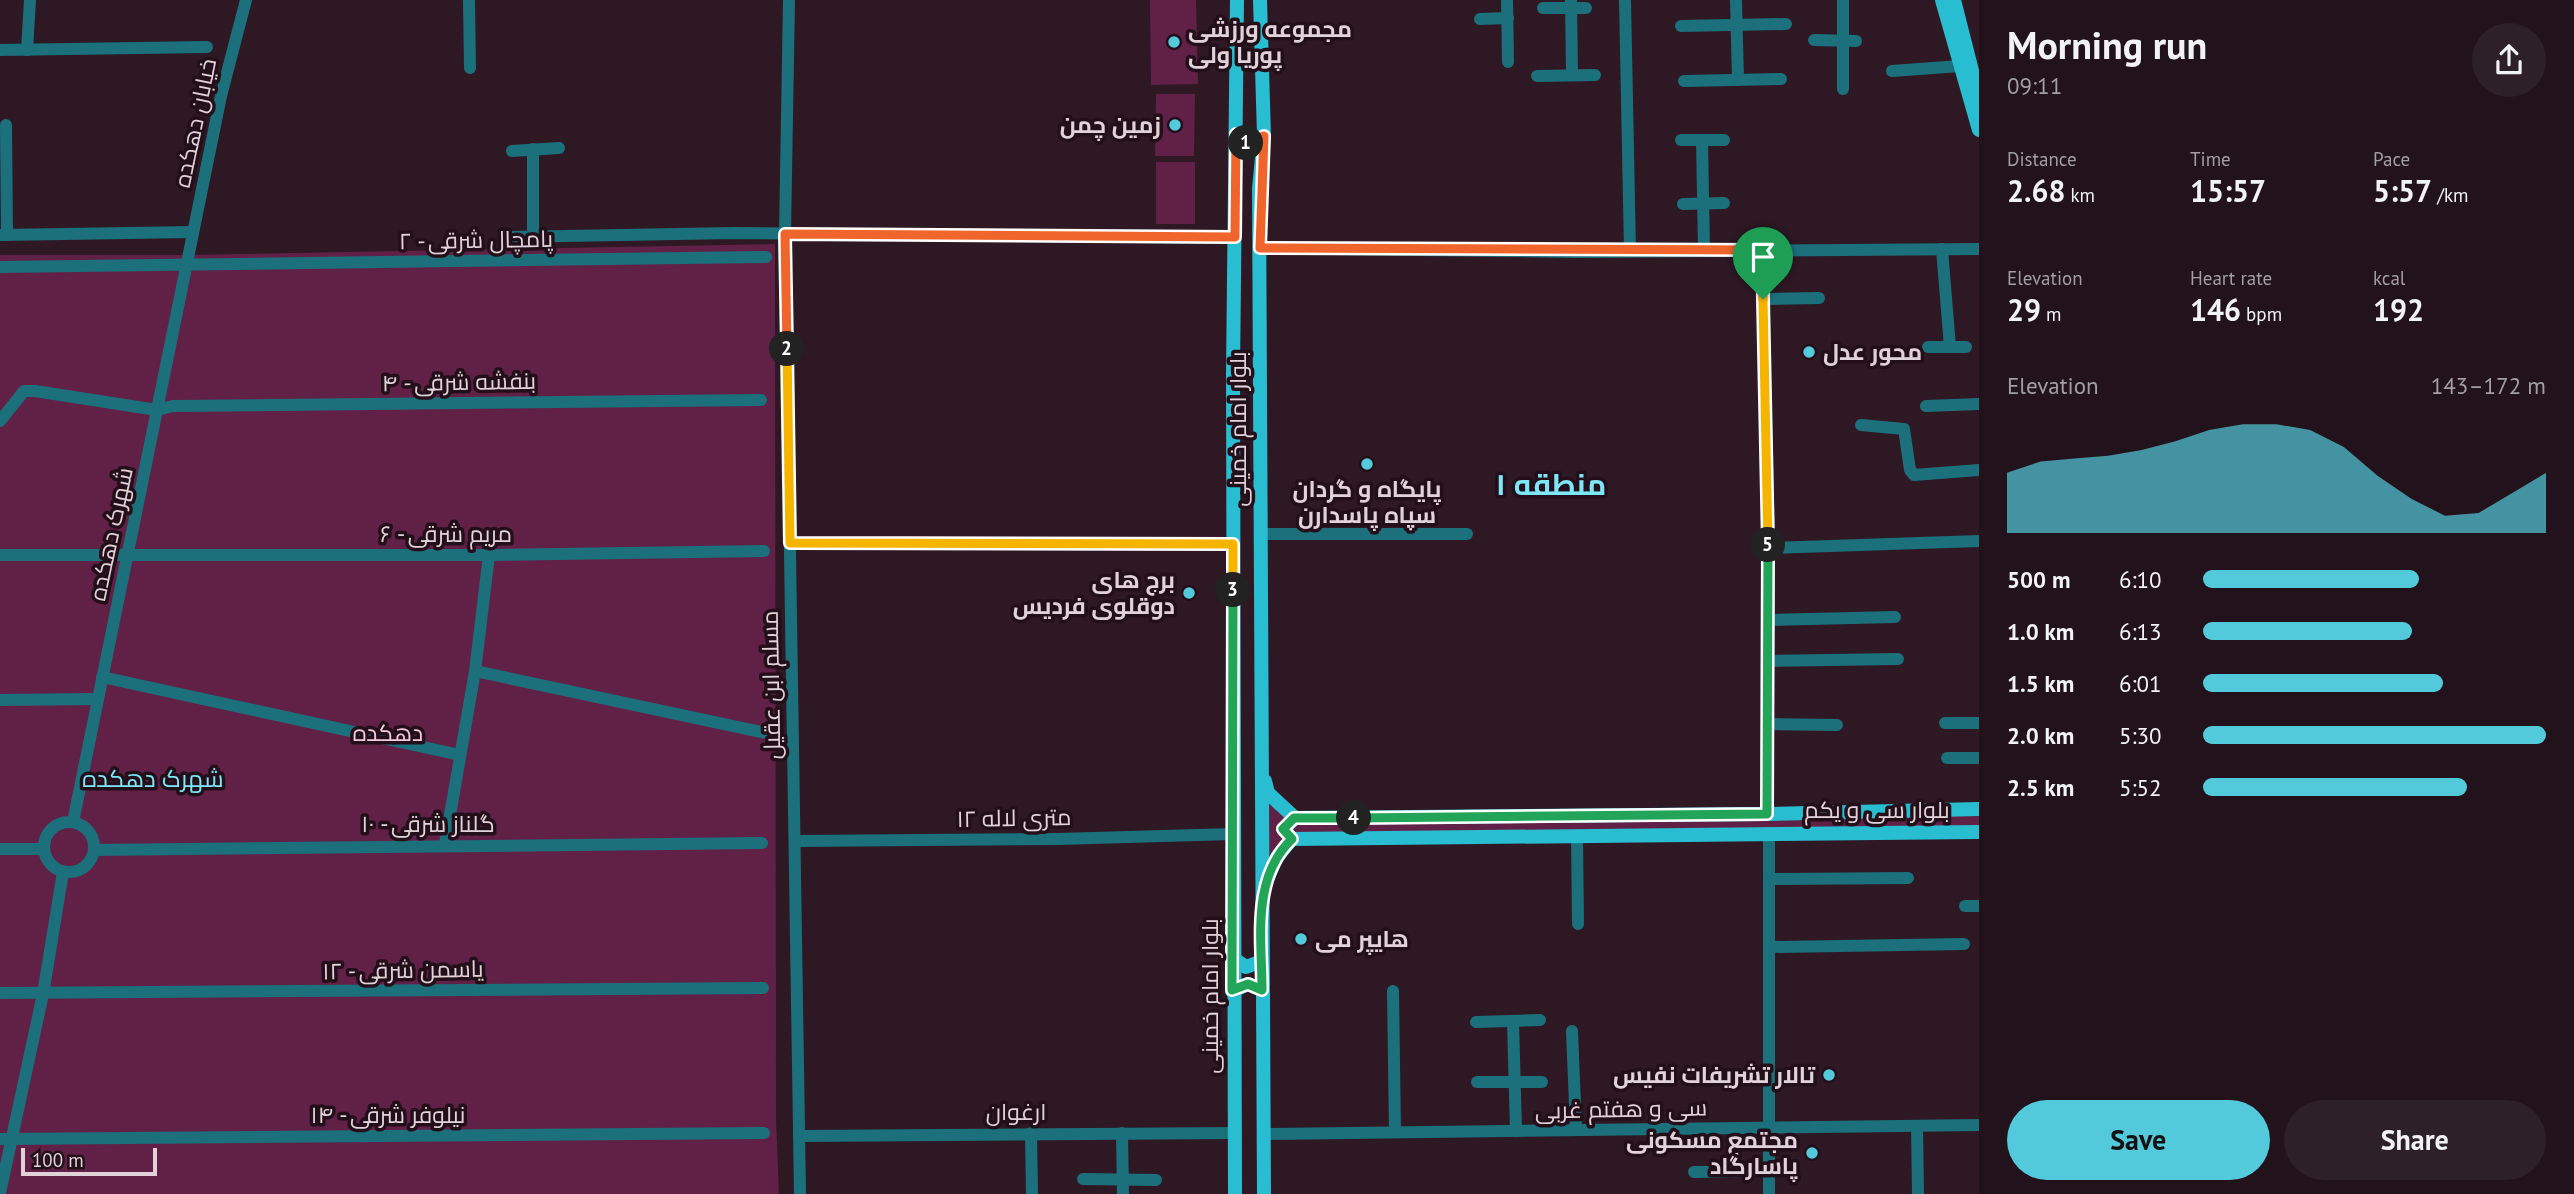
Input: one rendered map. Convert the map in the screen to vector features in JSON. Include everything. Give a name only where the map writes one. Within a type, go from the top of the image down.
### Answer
[{"type":"main road","name":"بلوار امام خمینی","points":[[1235,1194],[1232,990],[1237,0]]},
{"type":"main road","name":"بلوار امام خمینی","points":[[1260,0],[1264,136],[1260,248],[1264,1194]]},
{"type":"main road","points":[[1942,0],[1979,130]]},
{"type":"main road","points":[[1954,0],[1979,98]]},
{"type":"main road","points":[[1236,134],[1247,145],[1264,136]]},
{"type":"main road","points":[[1262,773],[1268,793],[1294,818],[1283,829],[1292,839],[1277,857],[1262,894]]},
{"type":"main road","name":"بلوار سی و یکم","points":[[1294,818],[1767,814],[1979,809]]},
{"type":"main road","name":"بلوار سی و یکم","points":[[1292,839],[1979,832]]},
{"type":"main road","points":[[1233,958],[1246,967],[1262,961]]},
{"type":"main road","points":[[1232,990],[1248,984],[1262,990]]},
{"type":"street","points":[[27,50],[30,0]]},
{"type":"street","name":"خیابان دهکده","points":[[187,260],[221,96],[246,0]]},
{"type":"street","points":[[469,0],[470,68]]},
{"type":"street","name":"مسلم ابن عقیل","points":[[789,0],[785,234],[800,1194]]},
{"type":"street","points":[[1507,0],[1508,62]]},
{"type":"street","points":[[1625,0],[1630,251]]},
{"type":"street","points":[[1737,0],[1738,80]]},
{"type":"street","points":[[1843,0],[1849,41],[1843,89]]},
{"type":"street","points":[[1543,8],[1571,4],[1586,8]]},
{"type":"street","points":[[1571,4],[1572,75]]},
{"type":"street","points":[[1480,19],[1507,18]]},
{"type":"street","points":[[1681,26],[1786,24]]},
{"type":"street","points":[[1814,40],[1849,41]]},
{"type":"street","points":[[0,50],[207,47]]},
{"type":"street","points":[[1892,71],[1960,66]]},
{"type":"street","points":[[1537,76],[1595,75]]},
{"type":"street","points":[[1684,80],[1781,79]]},
{"type":"street","points":[[6,125],[4,235],[193,232]]},
{"type":"street","points":[[1702,139],[1704,251]]},
{"type":"street","points":[[1681,140],[1724,140]]},
{"type":"street","points":[[512,151],[559,148]]},
{"type":"street","points":[[533,149],[533,236]]},
{"type":"street","points":[[1683,204],[1724,203]]},
{"type":"street","points":[[506,237],[785,234],[1235,237]]},
{"type":"street","points":[[1260,248],[1579,252],[1979,249]]},
{"type":"street","points":[[1942,249],[1950,347]]},
{"type":"street","points":[[1762,250],[1769,548],[1767,814]]},
{"type":"street","name":"پامچال شرقی - ۲","points":[[0,267],[187,260],[766,257]]},
{"type":"street","name":"شهرک دهکده","points":[[73,822],[187,260]]},
{"type":"street","points":[[1763,299],[1819,298]]},
{"type":"street","points":[[1928,347],[1966,347]]},
{"type":"street","name":"بنفشه شرقی - ۴","points":[[0,421],[24,391],[157,410],[173,406],[761,400]]},
{"type":"street","points":[[1926,405],[1979,404]]},
{"type":"street","points":[[1861,425],[1903,429],[1912,474],[1979,470]]},
{"type":"street","points":[[1261,534],[1467,534]]},
{"type":"street","points":[[1769,548],[1979,541]]},
{"type":"street","points":[[790,543],[1233,544]]},
{"type":"street","name":"مریم شرقی - ۶","points":[[0,555],[489,555],[764,551]]},
{"type":"street","points":[[445,845],[475,671],[489,555]]},
{"type":"street","points":[[1768,620],[1895,617]]},
{"type":"street","points":[[1768,661],[1898,659]]},
{"type":"street","points":[[475,671],[766,733]]},
{"type":"street","points":[[102,677],[460,755]]},
{"type":"street","points":[[0,700],[98,699]]},
{"type":"street","points":[[1945,723],[1979,723]]},
{"type":"street","points":[[1768,724],[1837,725]]},
{"type":"street","points":[[1947,758],[1979,758]]},
{"type":"street","points":[[73,822],[90,833],[94,849],[86,865],[80,870],[64,872],[49,864],[43,849],[47,833],[52,827],[73,822]]},
{"type":"street","points":[[1769,833],[1769,1194]]},
{"type":"street","name":"۱۲ متری لاله","points":[[794,841],[1058,839],[1233,834]]},
{"type":"street","points":[[1577,835],[1578,924]]},
{"type":"street","name":"گلناز شرقی - ۱۰","points":[[94,849],[762,843]]},
{"type":"street","points":[[0,849],[43,849]]},
{"type":"street","points":[[0,1194],[6,1139],[43,994],[64,872]]},
{"type":"street","points":[[1769,879],[1908,878]]},
{"type":"street","points":[[1965,906],[1979,906]]},
{"type":"street","points":[[1770,947],[1964,944]]},
{"type":"street","name":"یاسمن شرقی - ۱۲","points":[[0,993],[763,988]]},
{"type":"street","points":[[1393,991],[1395,1132]]},
{"type":"street","points":[[1476,1022],[1540,1020]]},
{"type":"street","points":[[1513,1021],[1516,1131]]},
{"type":"street","points":[[1572,1031],[1576,1130]]},
{"type":"street","points":[[1477,1082],[1542,1082]]},
{"type":"street","name":"سی و هفتم غربی","points":[[1264,1134],[1979,1125]]},
{"type":"street","points":[[1917,1126],[1918,1194]]},
{"type":"street","name":"نیلوفر شرقی - ۱۴","points":[[6,1139],[764,1133]]},
{"type":"street","points":[[1031,1133],[1032,1194]]},
{"type":"street","points":[[1122,1133],[1123,1194]]},
{"type":"street","name":"ارغوان","points":[[799,1136],[1234,1133]]},
{"type":"street","points":[[1694,1172],[1769,1171]]},
{"type":"street","points":[[1083,1179],[1156,1180]]},
{"type":"green space","name":"مجموعه ورزشی پوریا ولی","points":[[1150,0],[1196,0],[1198,84],[1151,85]]},
{"type":"green space","name":"زمین چمن","points":[[1156,94],[1195,94],[1194,156],[1155,156]]},
{"type":"green space","name":"زمین چمن","points":[[1156,162],[1195,162],[1195,224],[1156,224]]},
{"type":"green space","name":"دهکده","points":[[775,244],[776,1120],[779,1194],[0,1194],[0,255],[188,255]]},
{"type":"green space","points":[[1265,794],[1289,817],[1286,839],[1264,873]]},
{"type":"green space","points":[[1979,812],[1979,829],[1292,836],[1290,824]]},
{"type":"place","name":"مجموعه ورزشی پوریا ولی","points":[[1174,42]]},
{"type":"place","name":"زمین چمن","points":[[1175,125]]},
{"type":"place","name":"محور عدل","points":[[1809,352]]},
{"type":"place","name":"پایگاه و گردان سپاه پاسدارن","points":[[1367,464]]},
{"type":"place","name":"برج های دوقلوی فردیس","points":[[1189,593]]},
{"type":"place","name":"هایپر می","points":[[1301,939]]},
{"type":"place","name":"تالار تشریفات نفیس","points":[[1829,1075]]},
{"type":"place","name":"مجتمع مسکونی پاسارگاد","points":[[1812,1153]]},
{"type":"district","name":"منطقه ۱","points":[[1551,485]]},
{"type":"district","name":"شهرک دهکده","points":[[153,779]]},
{"type":"route","points":[[1236,134],[1247,145],[1264,136],[1259,189],[1260,248],[1579,252],[1762,250],[1763,299],[1769,548],[1767,814],[1294,818],[1283,829],[1292,839],[1277,857],[1262,894],[1262,990],[1248,984],[1232,990],[1233,544],[790,543],[785,234],[1235,237],[1236,134]]}]
